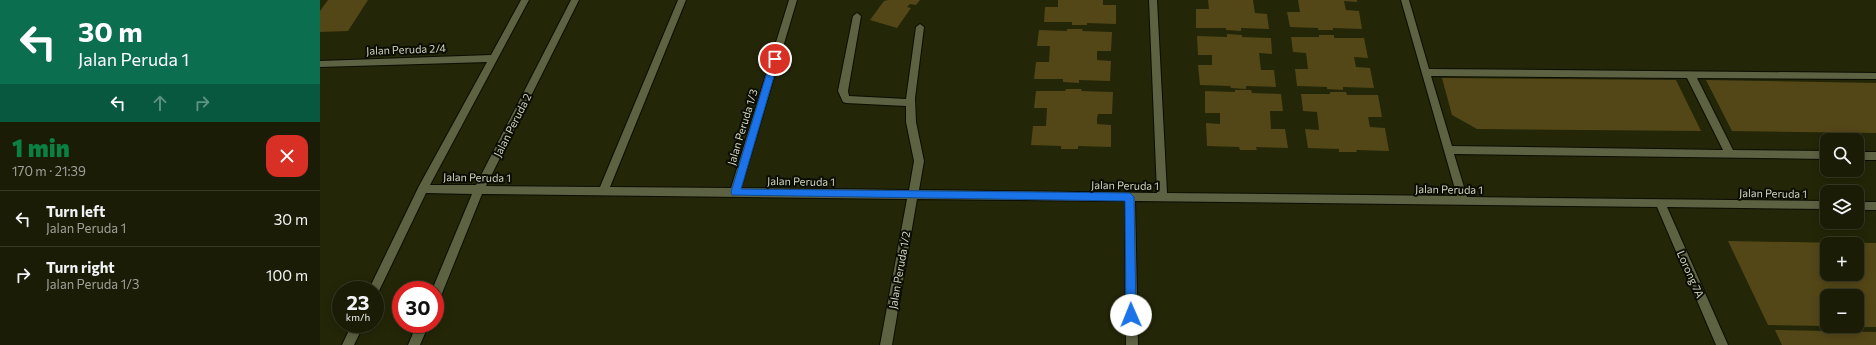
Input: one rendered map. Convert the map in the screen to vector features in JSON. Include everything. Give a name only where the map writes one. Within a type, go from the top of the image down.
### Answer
[{"type":"street","points":[[378,281],[423,189],[525,0]]},
{"type":"street","name":"Jalan Peruda 2","points":[[441,281],[479,189],[575,0]]},
{"type":"street","points":[[603,191],[682,0]]},
{"type":"street","name":"Jalan Peruda 1/3","points":[[735,192],[792,0]]},
{"type":"street","points":[[1153,0],[1162,198]]},
{"type":"street","points":[[1405,0],[1463,201]]},
{"type":"street","points":[[856,16],[843,90],[846,99],[858,101],[911,103]]},
{"type":"street","name":"Jalan Peruda 1/2","points":[[886,345],[919,161],[918,148],[911,122],[911,103],[920,27]]},
{"type":"street","name":"Jalan Peruda 2/4","points":[[320,64],[494,58]]},
{"type":"street","points":[[1425,72],[1876,76]]},
{"type":"street","points":[[1690,74],[1730,153]]},
{"type":"street","points":[[1448,150],[1820,155]]},
{"type":"street","points":[[1864,156],[1876,156]]},
{"type":"street","name":"Jalan Peruda 1","points":[[423,189],[1820,205]]},
{"type":"street","points":[[1130,197],[1132,345]]},
{"type":"street","name":"Lorong 7A","points":[[1660,203],[1722,345]]},
{"type":"street","points":[[1864,206],[1876,206]]},
{"type":"street","points":[[348,345],[354,333]]},
{"type":"street","points":[[414,345],[419,333]]},
{"type":"building","points":[[328,0],[368,0],[348,31],[320,32],[320,11]]},
{"type":"building","points":[[920,0],[916,5],[910,4],[907,7],[911,8],[897,28],[870,20],[884,1]]},
{"type":"building","points":[[1058,0],[1103,0],[1103,5],[1116,5],[1116,24],[1087,23],[1087,25],[1072,25],[1072,22],[1044,22],[1045,7],[1058,7]]},
{"type":"building","points":[[1208,0],[1253,0],[1255,13],[1267,14],[1269,29],[1241,28],[1241,31],[1226,30],[1226,28],[1196,28],[1196,9],[1209,9]]},
{"type":"building","points":[[1298,0],[1357,0],[1357,2],[1344,1],[1346,10],[1359,11],[1362,29],[1333,28],[1333,30],[1318,30],[1318,28],[1290,27],[1287,12],[1300,12]]},
{"type":"building","points":[[1067,29],[1112,32],[1111,51],[1097,51],[1097,60],[1111,61],[1110,81],[1079,80],[1079,83],[1063,82],[1063,79],[1034,79],[1036,62],[1049,62],[1050,46],[1037,46],[1039,30],[1067,31]]},
{"type":"building","points":[[1227,34],[1242,35],[1242,37],[1271,38],[1272,54],[1259,53],[1261,70],[1274,70],[1276,87],[1246,86],[1246,89],[1231,88],[1230,86],[1200,85],[1198,65],[1212,65],[1212,55],[1198,55],[1197,36],[1227,37]]},
{"type":"building","points":[[1319,35],[1334,35],[1334,38],[1364,38],[1368,58],[1354,57],[1356,67],[1370,68],[1374,88],[1343,87],[1343,90],[1327,89],[1327,87],[1297,86],[1295,69],[1308,69],[1306,53],[1293,52],[1291,37],[1319,37]]},
{"type":"building","points":[[1442,78],[1676,80],[1701,131],[1477,129],[1452,115]]},
{"type":"building","points":[[1706,80],[1876,83],[1876,133],[1732,131]]},
{"type":"building","points":[[1066,89],[1113,92],[1112,114],[1098,114],[1097,119],[1097,124],[1111,125],[1111,147],[1078,146],[1078,149],[1061,149],[1061,146],[1031,145],[1033,126],[1046,126],[1047,108],[1034,108],[1036,91],[1065,91]]},
{"type":"building","points":[[1235,90],[1251,90],[1252,93],[1281,94],[1283,111],[1270,111],[1271,129],[1285,129],[1288,148],[1256,147],[1257,150],[1240,150],[1239,147],[1207,146],[1206,123],[1220,124],[1220,113],[1205,113],[1205,91],[1235,92]]},
{"type":"building","points":[[1330,92],[1346,92],[1347,95],[1378,95],[1382,117],[1368,117],[1370,127],[1385,128],[1389,151],[1356,150],[1357,152],[1339,152],[1339,149],[1308,148],[1305,129],[1319,130],[1317,112],[1303,111],[1301,94],[1330,94]]},
{"type":"building","points":[[1728,241],[1820,243],[1820,281],[1864,281],[1864,243],[1876,243],[1876,327],[1864,327],[1864,289],[1820,289],[1820,326],[1768,325]]},
{"type":"building","points":[[1775,330],[1820,331],[1820,333],[1876,332],[1876,345],[1782,345]]},
{"type":"route","points":[[775,59],[735,192],[1130,197],[1131,315]]}]
